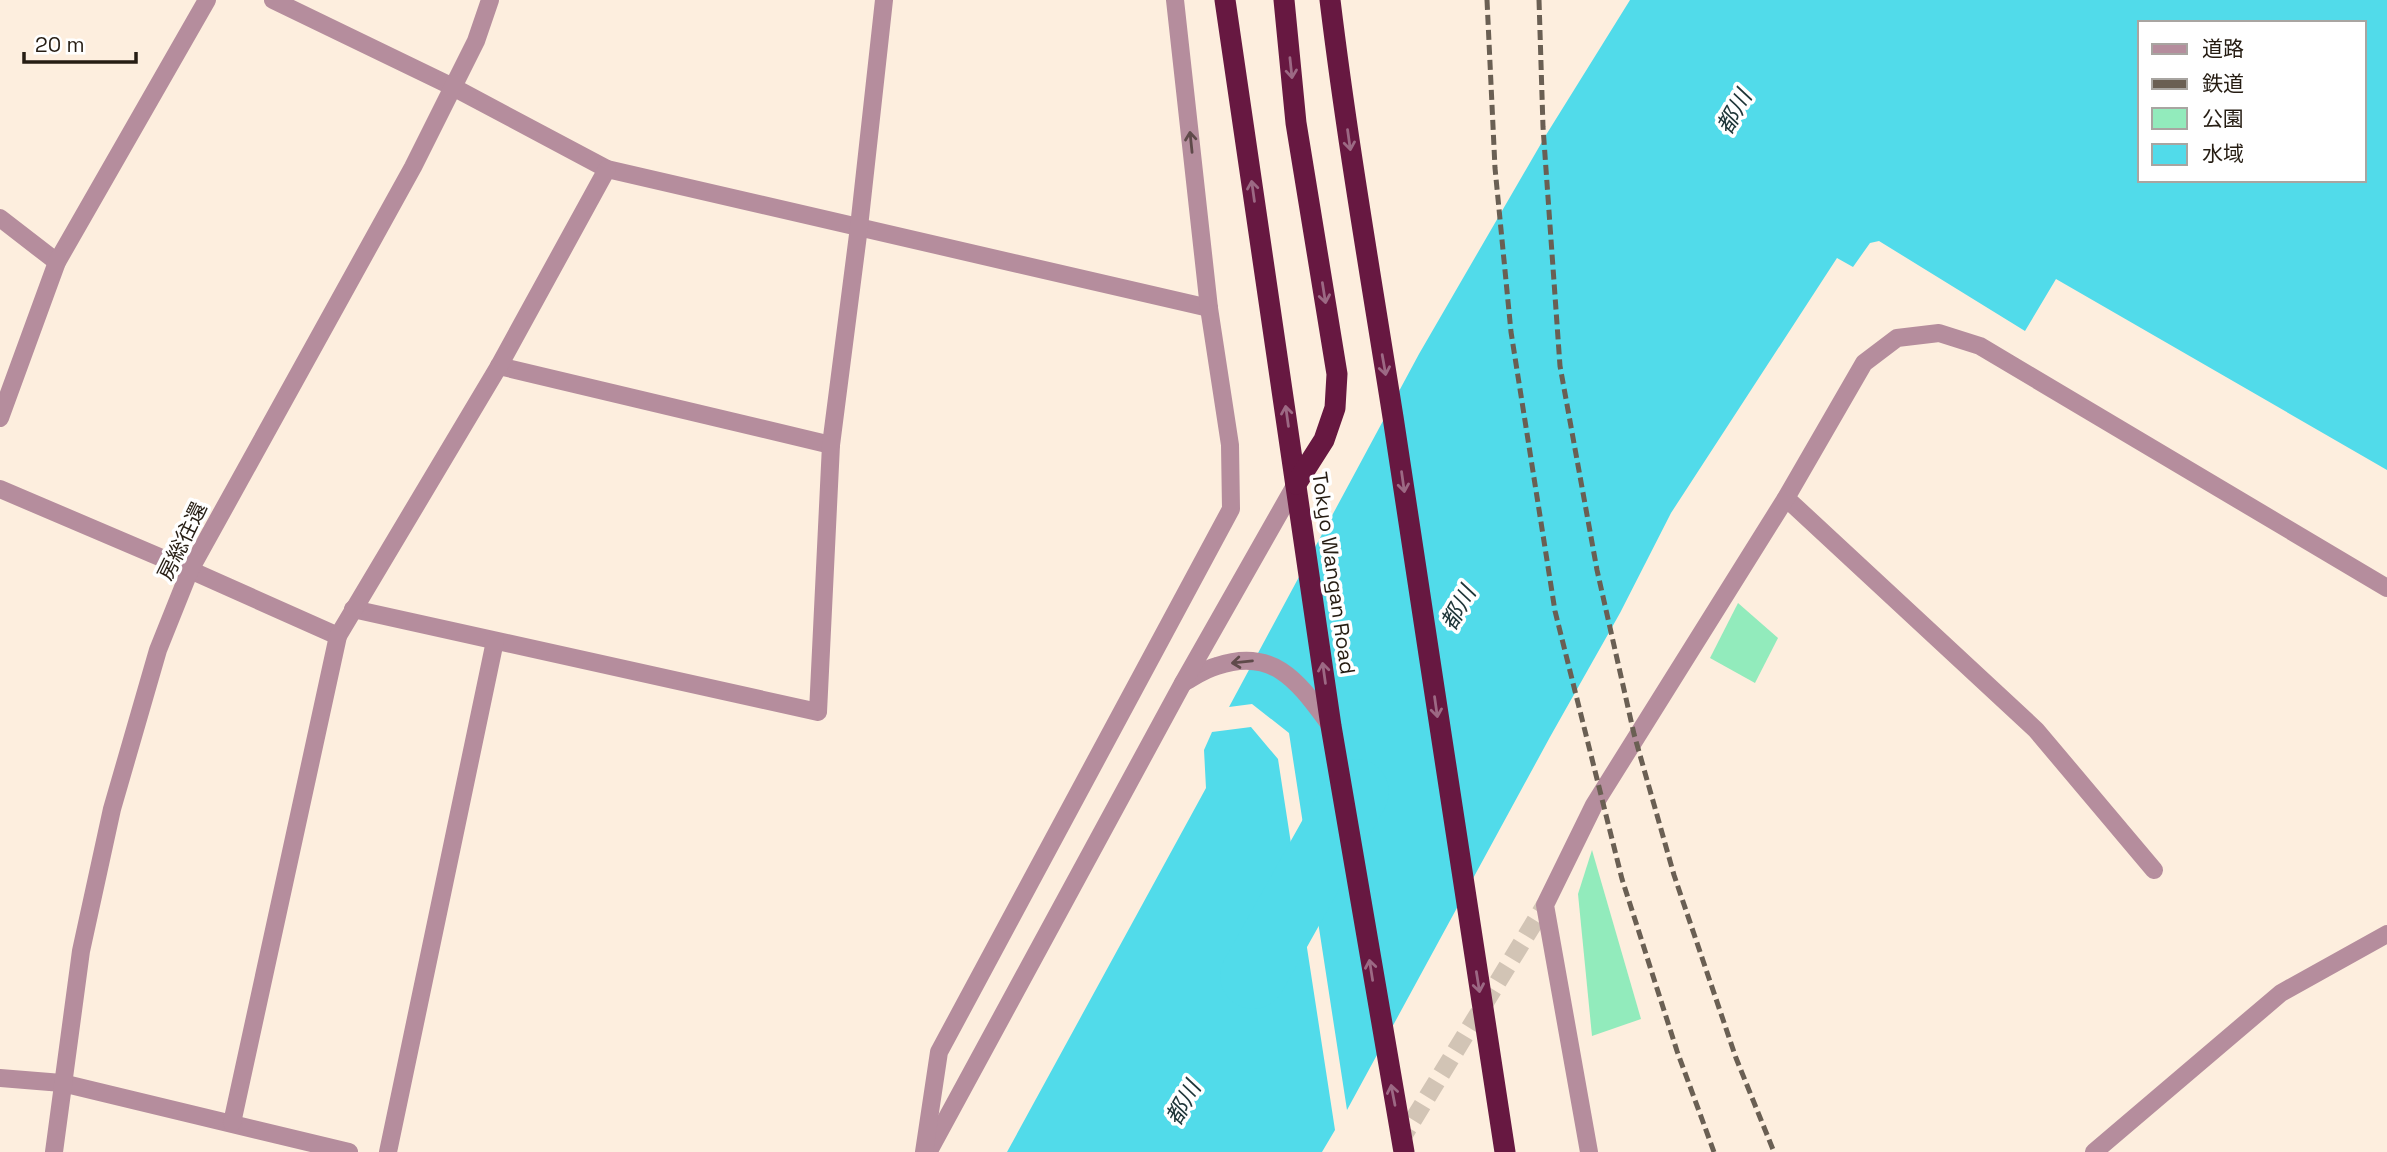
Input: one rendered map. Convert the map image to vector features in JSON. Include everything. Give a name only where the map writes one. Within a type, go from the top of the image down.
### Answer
[{"type":"highway","name":"Tokyo Wangan Road","points":[[1225,0],[1331,726],[1382,1037],[1404,1152]]},
{"type":"highway","points":[[1284,0],[1296,123],[1337,373],[1335,408],[1328,429],[1297,484]]},
{"type":"highway","points":[[1330,0],[1364,246],[1393,415],[1505,1152]]},
{"type":"street","points":[[0,418],[57,262],[208,0]]},
{"type":"street","points":[[273,0],[451,86],[607,169],[1209,308]]},
{"type":"street","name":"房総往還","points":[[54,1152],[81,951],[112,809],[158,650],[190,570],[413,167],[475,41],[490,0]]},
{"type":"street","points":[[354,609],[818,712],[831,445],[884,0]]},
{"type":"street","points":[[926,1152],[939,1052],[1231,509],[1230,445],[1209,308],[1175,0]]},
{"type":"street","points":[[232,1124],[338,636],[499,366],[607,169]]},
{"type":"street","points":[[0,218],[57,262]]},
{"type":"street","points":[[1589,1152],[1545,905],[1594,805],[1786,498],[1864,363],[1896,338],[1939,333],[1980,346],[2387,589]]},
{"type":"street","points":[[499,366],[831,445]]},
{"type":"street","points":[[926,1152],[1183,683],[1297,484]]},
{"type":"street","points":[[0,489],[338,636]]},
{"type":"street","points":[[1786,498],[2036,730],[2154,870]]},
{"type":"street","points":[[388,1152],[495,641]]},
{"type":"street","points":[[1183,683],[1217,666],[1248,660],[1268,663],[1301,686],[1331,726]]},
{"type":"street","points":[[2094,1152],[2281,993],[2387,934]]},
{"type":"street","points":[[0,1078],[62,1083],[349,1152]]},
{"type":"green space","points":[[1738,603],[1778,638],[1755,683],[1710,658]]},
{"type":"green space","points":[[1592,850],[1641,1019],[1592,1036],[1578,894]]},
{"type":"water","points":[[1630,0],[2387,0],[2387,470],[2056,279],[2025,331],[1879,241],[1870,243],[1853,267],[1837,258],[1671,513],[1620,613],[1347,1110],[1289,733],[1252,704],[1229,707],[1419,354],[1546,135]]},
{"type":"water","points":[[1251,727],[1278,759],[1335,1130],[1322,1152],[1007,1152],[1206,788],[1204,750],[1212,732]]},
{"type":"waterway","name":"都川","points":[[1253,976],[1356,792]]},
{"type":"tunnel","points":[[1399,1143],[1545,905]]},
{"type":"railway","points":[[1487,0],[1495,168],[1511,332],[1555,611],[1622,879],[1677,1051],[1714,1152]]},
{"type":"railway","points":[[1539,0],[1543,127],[1560,366],[1597,570],[1634,734],[1674,875],[1736,1058],[1774,1152]]}]
